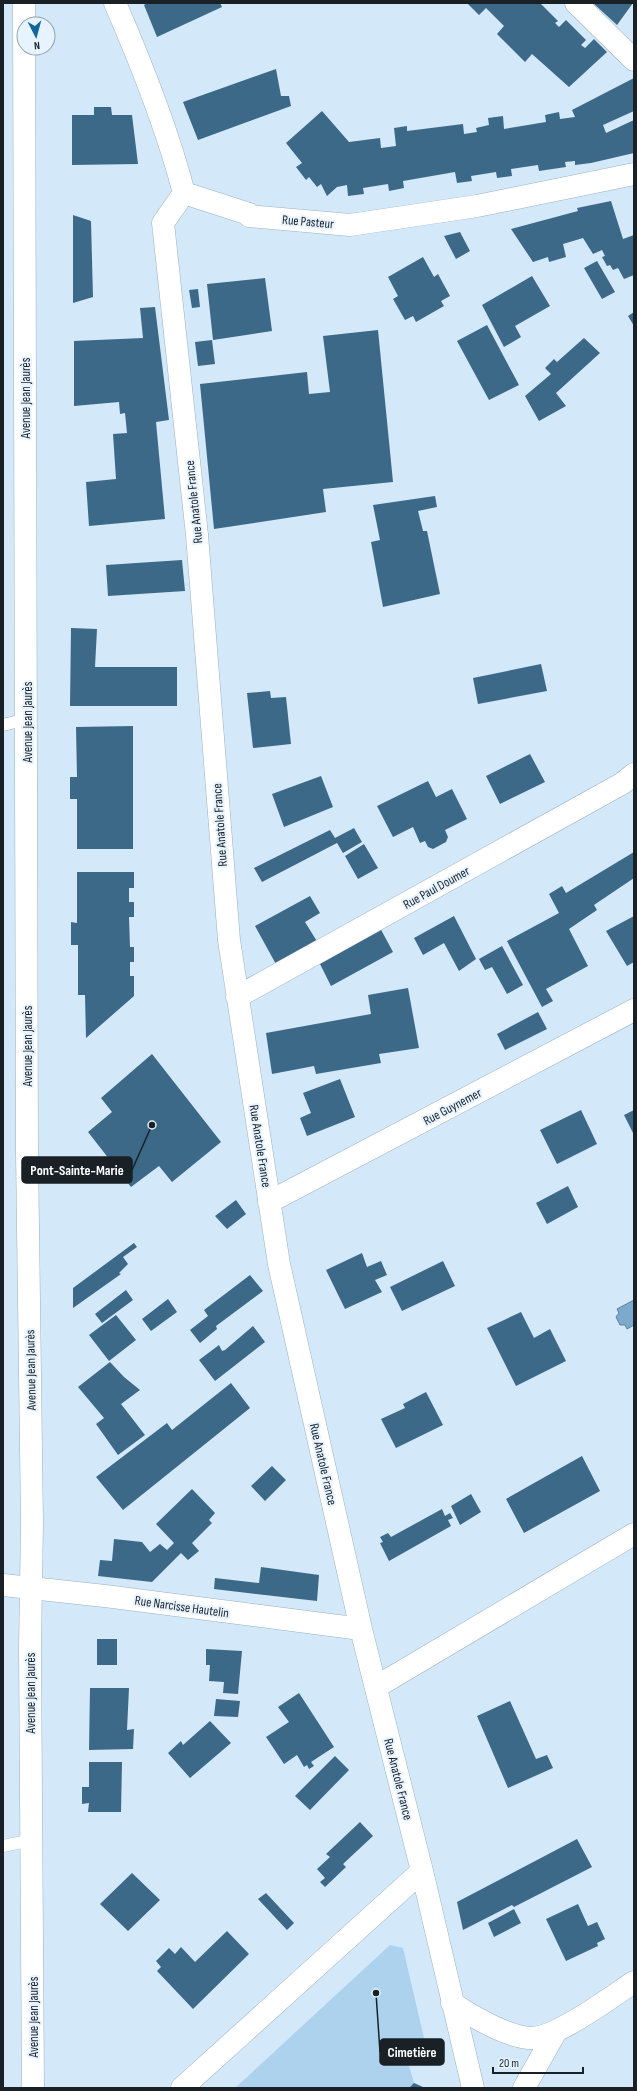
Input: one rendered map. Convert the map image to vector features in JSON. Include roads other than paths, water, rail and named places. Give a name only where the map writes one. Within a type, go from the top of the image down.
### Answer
[{"type":"street","name":"Avenue Jean Jaurès","points":[[24,3],[27,1153],[32,1523],[33,2088]]},
{"type":"street","points":[[115,3],[136,52],[173,149],[184,193]]},
{"type":"street","points":[[576,3],[634,60]]},
{"type":"street","name":"Rue Pasteur","points":[[184,193],[249,214],[249,216],[350,225],[477,206],[634,174]]},
{"type":"street","name":"Rue Anatole France","points":[[184,193],[163,223],[197,535],[228,940],[279,1264],[361,1629],[422,1871],[473,2088]]},
{"type":"street","name":"Rue Paul Doumer","points":[[237,997],[622,783],[634,774]]},
{"type":"street","name":"Rue Guynemer","points":[[269,1202],[634,1010]]},
{"type":"street","points":[[376,1687],[634,1534]]},
{"type":"street","name":"Rue Narcisse Hautelin","points":[[3,1586],[31,1588],[361,1629]]},
{"type":"street","points":[[182,2088],[422,1871]]},
{"type":"street","points":[[452,2003],[472,2016],[518,2035],[530,2038],[555,2033],[634,1982]]},
{"type":"street","points":[[524,2088],[555,2033]]},
{"type":"lane","points":[[3,724],[26,719]]},
{"type":"lane","points":[[3,1846],[32,1840]]},
{"type":"place","name":"Pont-Sainte-Marie","points":[[152,1125]]},
{"type":"place","name":"Cimetière","points":[[376,1993]]}]
